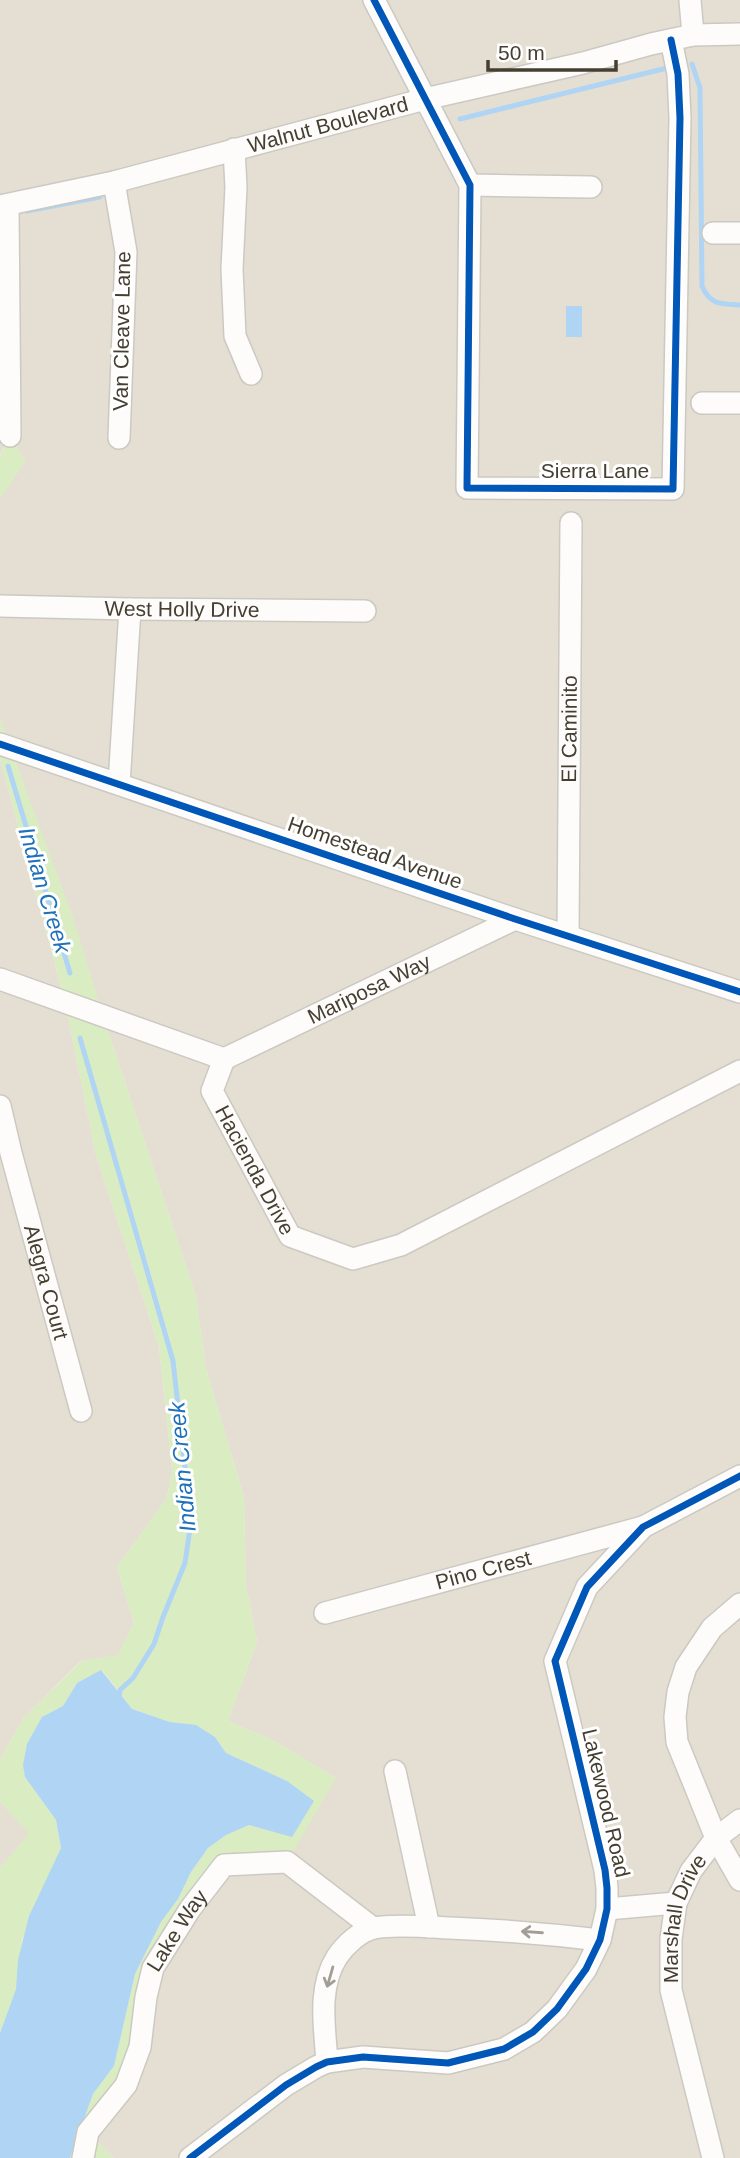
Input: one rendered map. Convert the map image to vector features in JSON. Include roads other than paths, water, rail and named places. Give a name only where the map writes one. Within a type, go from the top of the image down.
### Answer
[{"type":"street","name":"Sierra Lane","points":[[374,0],[470,185],[467,488],[673,489],[680,118],[675,58]]},
{"type":"street","points":[[690,0],[693,35]]},
{"type":"street","name":"Walnut Boulevard","points":[[4,206],[114,182],[425,99],[583,63],[675,58],[693,35],[740,34]]},
{"type":"street","points":[[234,149],[236,187],[232,269],[235,335],[251,374]]},
{"type":"street","name":"Van Cleave Lane","points":[[114,182],[126,252],[119,438]]},
{"type":"street","points":[[470,185],[591,187]]},
{"type":"street","points":[[4,206],[10,436]]},
{"type":"street","points":[[713,233],[740,233]]},
{"type":"street","points":[[702,402],[740,403]]},
{"type":"street","name":"El Caminito","points":[[568,935],[571,523]]},
{"type":"street","name":"West Holly Drive","points":[[0,606],[365,611]]},
{"type":"street","points":[[119,785],[130,609]]},
{"type":"street","name":"Homestead Avenue","points":[[0,744],[515,919],[740,992]]},
{"type":"street","name":"Mariposa Way","points":[[225,1059],[515,919]]},
{"type":"street","points":[[0,979],[225,1059]]},
{"type":"street","name":"Hacienda Drive","points":[[225,1059],[212,1091],[290,1236],[352,1259],[401,1245],[740,1071]]},
{"type":"street","name":"Alegra Court","points":[[0,1106],[10,1153],[81,1411]]},
{"type":"street","points":[[0,1174],[10,1153]]},
{"type":"street","name":"Lakewood Road","points":[[190,2158],[286,2085],[327,2062],[363,2057],[449,2063],[504,2049],[533,2032],[557,2010],[586,1969],[600,1940],[607,1909],[607,1888],[555,1661],[587,1587],[643,1527],[740,1476]]},
{"type":"street","name":"Pino Crest","points":[[325,1613],[643,1527]]},
{"type":"street","points":[[740,1604],[712,1628],[686,1667],[678,1692],[675,1717],[677,1742],[716,1838],[740,1880]]},
{"type":"street","points":[[395,1771],[429,1927]]},
{"type":"street","name":"Marshall Drive","points":[[713,2158],[671,1990],[671,1939],[676,1903],[691,1871],[716,1838],[740,1820]]},
{"type":"street","name":"Lake Way","points":[[83,2158],[88,2133],[126,2085],[140,2047],[146,1997],[153,1968],[190,1909],[224,1865],[287,1862],[373,1928]]},
{"type":"street","points":[[607,1909],[676,1903]]},
{"type":"street","points":[[327,2062],[324,2015],[330,1973],[346,1945],[373,1928],[429,1927],[540,1933],[600,1940]]},
{"type":"water","points":[[566,306],[582,306],[582,337],[566,337]]},
{"type":"water","points":[[101,1670],[132,1709],[170,1722],[196,1725],[215,1737],[226,1753],[287,1781],[314,1801],[292,1837],[249,1825],[226,1835],[208,1848],[191,1872],[178,1899],[161,1922],[135,1974],[114,2066],[93,2094],[70,2158],[0,2158],[0,2033],[16,1989],[18,1960],[29,1916],[61,1848],[56,1820],[25,1777],[23,1765],[27,1744],[42,1717],[63,1706],[77,1683]]},
{"type":"waterway","points":[[692,64],[700,88],[702,286],[713,300],[722,304],[740,305]]},
{"type":"waterway","name":"Indian Creek","points":[[460,119],[671,67]]},
{"type":"waterway","name":"Indian Creek","points":[[27,211],[100,197]]},
{"type":"waterway","name":"Indian Creek","points":[[8,766],[70,973]]},
{"type":"waterway","name":"Indian Creek","points":[[80,1038],[173,1361],[191,1522],[185,1563],[154,1644],[133,1678],[120,1690],[119,1699]]}]
